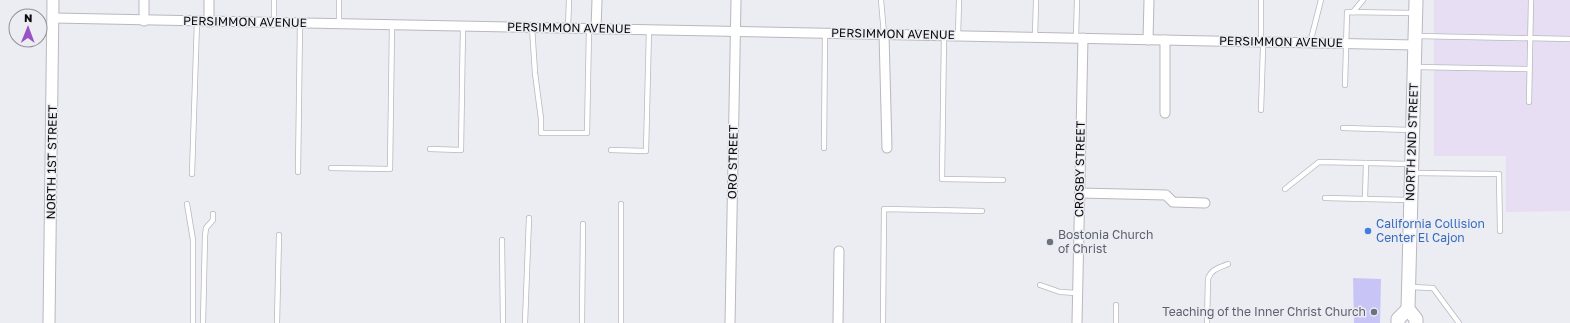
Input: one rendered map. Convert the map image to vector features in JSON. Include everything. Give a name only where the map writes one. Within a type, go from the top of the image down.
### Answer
[{"type":"main road","name":"NORTH 2ND STREET","points":[[1416,6],[1408,287],[1408,309],[1416,319],[1416,323]]},
{"type":"main road","points":[[1398,323],[1398,318],[1408,309]]},
{"type":"street","name":"NORTH 1ST STREET","points":[[49,323],[54,0]]},
{"type":"street","points":[[144,0],[144,20]]},
{"type":"street","points":[[209,0],[209,22]]},
{"type":"street","points":[[593,29],[597,0]]},
{"type":"street","name":"ORO STREET","points":[[730,323],[736,0]]},
{"type":"street","points":[[1148,40],[1149,0]]},
{"type":"street","name":"PERSIMMON AVENUE","points":[[54,18],[197,22],[1261,41],[1346,44],[1415,41]]},
{"type":"street","points":[[884,34],[887,148]]},
{"type":"street","name":"CROSBY STREET","points":[[1077,323],[1080,193],[1080,38]]},
{"type":"street","points":[[1165,40],[1165,113]]},
{"type":"street","points":[[1080,193],[1166,196],[1173,202],[1204,203]]},
{"type":"street","points":[[838,323],[839,251]]},
{"type":"lane","points":[[274,0],[274,23]]},
{"type":"lane","points":[[338,24],[339,0]]},
{"type":"lane","points":[[568,28],[569,0]]},
{"type":"lane","points":[[881,0],[884,34]]},
{"type":"lane","points":[[958,36],[959,0]]},
{"type":"lane","points":[[1035,37],[1036,0]]},
{"type":"lane","points":[[1077,0],[1080,38]]},
{"type":"lane","points":[[1261,0],[1261,41],[1263,48],[1261,110]]},
{"type":"lane","points":[[1310,43],[1321,0]]},
{"type":"lane","points":[[1353,12],[1363,0]]},
{"type":"lane","points":[[1529,102],[1531,0]]},
{"type":"lane","points":[[1345,85],[1347,12],[1416,6]]},
{"type":"lane","points":[[192,174],[197,22]]},
{"type":"lane","points":[[298,172],[300,23]]},
{"type":"lane","points":[[331,168],[390,169],[392,25]]},
{"type":"lane","points":[[430,149],[461,150],[463,26]]},
{"type":"lane","points":[[532,27],[535,73],[541,119],[540,133],[587,133],[593,29]]},
{"type":"lane","points":[[611,150],[646,151],[649,30]]},
{"type":"lane","points":[[824,148],[825,33]]},
{"type":"lane","points":[[944,35],[942,179],[1003,180]]},
{"type":"lane","points":[[1415,41],[1530,38],[1570,39]]},
{"type":"lane","points":[[1414,67],[1530,69]]},
{"type":"lane","points":[[1343,128],[1413,130]]},
{"type":"lane","points":[[1285,189],[1319,162],[1366,163],[1499,174],[1500,230]]},
{"type":"lane","points":[[1365,199],[1366,163]]},
{"type":"lane","points":[[1326,198],[1411,200]]},
{"type":"lane","points":[[187,204],[193,240],[193,323]]},
{"type":"lane","points":[[621,204],[621,323]]},
{"type":"lane","points":[[883,323],[884,208],[982,211]]},
{"type":"lane","points":[[203,323],[205,236],[206,228],[213,220],[212,214]]},
{"type":"lane","points":[[526,323],[529,218]]},
{"type":"lane","points":[[582,323],[583,224]]},
{"type":"lane","points":[[277,323],[279,235]]},
{"type":"lane","points":[[502,240],[503,323]]},
{"type":"lane","points":[[1207,323],[1208,279],[1210,273],[1228,264]]},
{"type":"lane","points":[[1040,285],[1060,292],[1078,293]]},
{"type":"lane","points":[[1408,287],[1433,288],[1459,323]]},
{"type":"lane","points":[[1116,305],[1116,323]]},
{"type":"shaded area","points":[[1434,0],[1570,0],[1570,211],[1506,212],[1506,156],[1434,156]]},
{"type":"building","points":[[1353,278],[1381,279],[1380,323],[1354,323]]},
{"type":"place","name":"California Collision Center El Cajon","points":[[1368,231]]},
{"type":"place","name":"Bostonia Church of Christ","points":[[1050,242]]},
{"type":"place","name":"Teaching of the Inner Christ Church","points":[[1374,312]]}]
